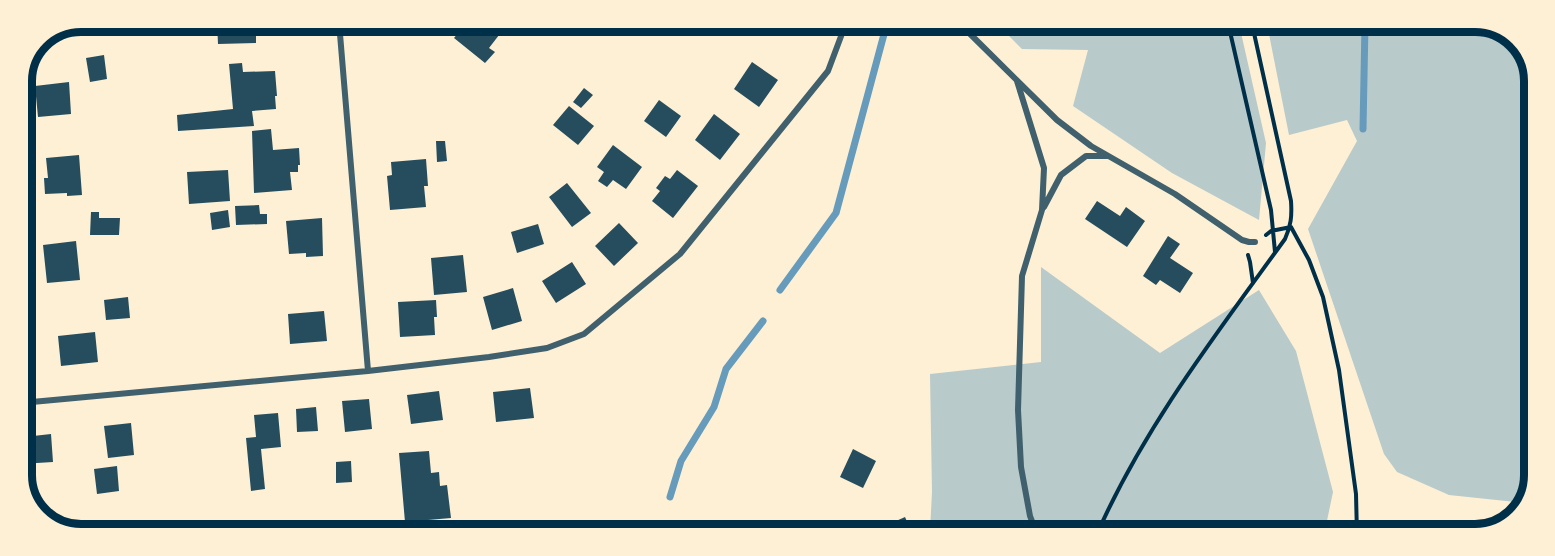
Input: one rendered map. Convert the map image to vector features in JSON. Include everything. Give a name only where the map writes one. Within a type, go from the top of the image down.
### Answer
[{"type":"street","points":[[340,32],[368,371]]},
{"type":"street","points":[[32,402],[368,371],[489,357],[547,348],[584,334],[680,254],[828,71],[843,32]]},
{"type":"street","points":[[968,32],[1057,120],[1091,146],[1175,194],[1242,240],[1256,242]]},
{"type":"street","points":[[1017,81],[1044,168],[1042,210]]},
{"type":"street","points":[[1033,524],[1021,467],[1018,410],[1022,276],[1042,210],[1061,175],[1086,156],[1111,156]]},
{"type":"path","points":[[1230,32],[1270,210],[1275,253]]},
{"type":"path","points":[[1101,524],[1143,445],[1174,396],[1285,239],[1291,227],[1291,201],[1254,32]]},
{"type":"path","points":[[1256,242],[1271,231],[1291,227]]},
{"type":"path","points":[[1291,227],[1309,260],[1323,297],[1339,370],[1356,494],[1357,524]]},
{"type":"path","points":[[1242,240],[1250,262],[1253,284]]},
{"type":"shaded area","points":[[1005,32],[1241,32],[1266,143],[1259,220],[1172,173],[1073,106],[1088,50],[1022,49]]},
{"type":"shaded area","points":[[1269,32],[1481,32],[1504,42],[1518,59],[1523,78],[1524,475],[1521,491],[1515,502],[1449,495],[1397,472],[1384,454],[1308,229],[1357,141],[1347,120],[1289,135]]},
{"type":"shaded area","points":[[1041,267],[1160,353],[1259,290],[1296,351],[1333,492],[1326,524],[930,524],[930,374],[1041,362]]},
{"type":"building","points":[[217,32],[256,32],[256,43],[218,44]]},
{"type":"building","points":[[459,32],[501,32],[489,48],[495,52],[485,63],[454,38]]},
{"type":"building","points":[[104,55],[107,79],[90,82],[86,58]]},
{"type":"building","points":[[752,62],[778,80],[759,107],[734,89]]},
{"type":"building","points":[[242,63],[243,72],[275,71],[276,109],[252,111],[254,126],[178,131],[177,115],[233,109],[229,64]]},
{"type":"building","points":[[69,82],[71,114],[38,117],[35,86]]},
{"type":"building","points":[[584,88],[593,95],[581,108],[573,102]]},
{"type":"building","points":[[659,100],[681,116],[666,137],[644,121]]},
{"type":"building","points":[[569,106],[594,126],[578,145],[553,125]]},
{"type":"building","points":[[714,114],[740,134],[720,160],[695,140]]},
{"type":"building","points":[[271,129],[273,150],[299,148],[300,165],[298,165],[298,172],[290,172],[292,190],[254,193],[252,131]]},
{"type":"building","points":[[436,141],[445,141],[447,161],[437,162]]},
{"type":"building","points":[[613,145],[642,167],[626,189],[613,180],[607,187],[598,181],[604,172],[597,167]]},
{"type":"building","points":[[79,155],[82,195],[45,194],[44,178],[48,178],[46,158]]},
{"type":"building","points":[[426,159],[428,186],[424,186],[426,207],[390,210],[387,176],[392,175],[391,162]]},
{"type":"building","points":[[228,170],[230,201],[189,204],[187,172]]},
{"type":"building","points":[[677,170],[698,186],[673,218],[652,201],[660,191],[656,188],[665,176],[670,179]]},
{"type":"building","points":[[567,183],[591,213],[572,227],[549,197]]},
{"type":"building","points":[[1097,201],[1120,216],[1126,207],[1145,221],[1127,247],[1085,219]]},
{"type":"building","points":[[259,205],[260,214],[267,214],[267,224],[236,225],[235,206]]},
{"type":"building","points":[[228,210],[230,227],[212,230],[210,213]]},
{"type":"building","points":[[91,212],[99,212],[99,218],[120,218],[119,235],[90,235]]},
{"type":"building","points":[[322,218],[323,256],[306,257],[306,253],[289,254],[286,221]]},
{"type":"building","points":[[619,223],[638,243],[614,266],[595,246]]},
{"type":"building","points":[[538,224],[544,244],[517,253],[511,232]]},
{"type":"building","points":[[1168,236],[1180,244],[1170,258],[1193,273],[1180,293],[1160,280],[1156,285],[1143,276]]},
{"type":"building","points":[[76,241],[80,280],[47,283],[43,245]]},
{"type":"building","points":[[463,255],[467,292],[434,295],[431,258]]},
{"type":"building","points":[[572,262],[586,284],[556,303],[542,281]]},
{"type":"building","points":[[513,288],[522,321],[492,330],[483,297]]},
{"type":"building","points":[[128,297],[130,318],[106,320],[104,300]]},
{"type":"building","points":[[436,300],[435,335],[400,337],[398,302]]},
{"type":"building","points":[[324,311],[327,341],[290,344],[288,314]]},
{"type":"building","points":[[95,332],[98,362],[61,366],[58,336]]},
{"type":"building","points":[[530,388],[534,418],[496,422],[493,392]]},
{"type":"building","points":[[439,391],[443,420],[411,424],[407,395]]},
{"type":"building","points":[[369,399],[372,429],[345,432],[342,401]]},
{"type":"building","points":[[316,407],[318,431],[297,432],[296,409]]},
{"type":"building","points":[[278,413],[281,447],[261,449],[265,489],[251,491],[246,438],[256,437],[254,415]]},
{"type":"building","points":[[131,423],[134,455],[108,458],[104,426]]},
{"type":"building","points":[[51,434],[53,462],[32,463],[32,436]]},
{"type":"building","points":[[853,449],[876,461],[863,488],[840,477]]},
{"type":"building","points":[[429,451],[431,473],[439,472],[440,486],[447,485],[451,518],[405,522],[399,453]]},
{"type":"building","points":[[351,461],[352,482],[336,483],[336,462]]},
{"type":"building","points":[[117,466],[119,491],[97,494],[94,469]]},
{"type":"building","points":[[905,517],[908,524],[889,524]]},
{"type":"waterway","points":[[780,290],[836,213],[885,32]]},
{"type":"waterway","points":[[1363,129],[1365,32]]},
{"type":"waterway","points":[[670,497],[681,461],[714,407],[726,369],[763,321]]}]
